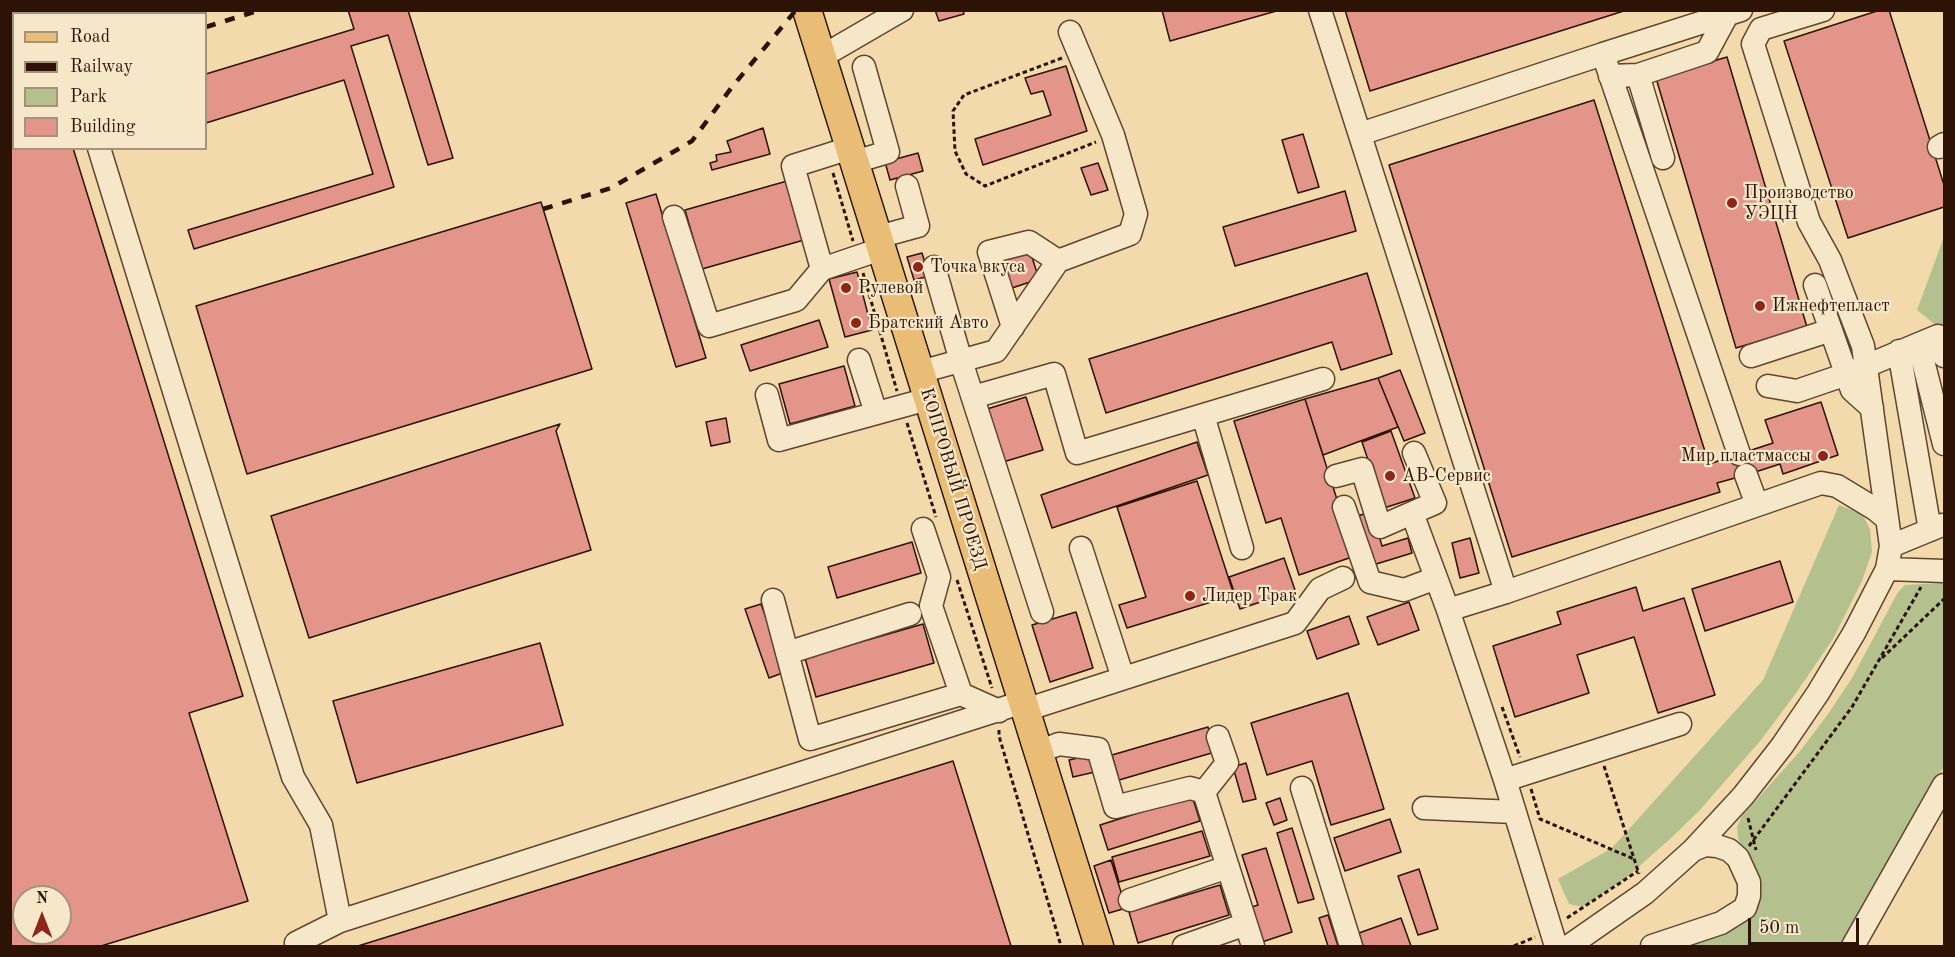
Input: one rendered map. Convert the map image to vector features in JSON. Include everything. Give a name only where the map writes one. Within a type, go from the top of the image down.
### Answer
[{"type":"main road","name":"КОПРОВЫЙ ПРОЕЗД","points":[[807,10],[920,372],[1016,708],[1038,752],[1099,946]]},
{"type":"street","points":[[821,57],[902,10]]},
{"type":"street","points":[[1320,10],[1506,592]]},
{"type":"street","points":[[1823,10],[1761,29],[1753,44],[1809,222],[1830,260],[1863,346],[1856,370]]},
{"type":"street","points":[[1359,134],[1734,13]]},
{"type":"street","points":[[1610,76],[1638,75],[1707,52],[1734,13]]},
{"type":"street","points":[[920,372],[996,351],[1058,261],[1130,234],[1136,214],[1113,135],[1074,42]]},
{"type":"street","points":[[1603,54],[1757,506]]},
{"type":"street","points":[[822,269],[793,166],[852,155],[888,152],[864,67]]},
{"type":"street","points":[[1638,75],[1663,158]]},
{"type":"street","points":[[100,150],[293,777],[321,825],[340,921]]},
{"type":"street","points":[[674,217],[710,326],[796,300],[822,269],[918,225],[907,186]]},
{"type":"street","points":[[1013,327],[989,252],[1029,242],[1058,261]]},
{"type":"street","points":[[934,267],[961,361],[1042,612]]},
{"type":"street","points":[[1569,946],[1645,893],[1693,850],[1743,796],[1782,746],[1824,683],[1854,633],[1887,568],[1891,546],[1872,408],[1856,370],[1831,330],[1815,285]]},
{"type":"street","points":[[1751,356],[1831,330]]},
{"type":"street","points":[[1768,386],[1797,391],[1856,370],[1938,336],[1944,356]]},
{"type":"street","points":[[1909,348],[1944,444]]},
{"type":"street","points":[[1891,546],[1937,527],[1909,348]]},
{"type":"street","points":[[860,360],[876,414]]},
{"type":"street","points":[[973,397],[1054,374],[1077,453],[1323,379]]},
{"type":"street","points":[[767,395],[779,440],[928,399]]},
{"type":"street","points":[[1203,415],[1242,548]]},
{"type":"street","points":[[1336,476],[1362,469],[1380,526],[1435,503],[1414,453]]},
{"type":"street","points":[[1448,610],[1821,483],[1838,486],[1887,519]]},
{"type":"street","points":[[1344,507],[1371,582],[1404,590],[1436,578]]},
{"type":"street","points":[[1412,513],[1448,610],[1516,776],[1514,812],[1553,938]]},
{"type":"street","points":[[923,529],[939,577],[931,606],[960,694]]},
{"type":"street","points":[[1081,548],[1123,678]]},
{"type":"street","points":[[1887,568],[1937,572]]},
{"type":"street","points":[[297,946],[296,943],[340,921],[1016,708],[1123,678],[1295,624],[1320,589],[1343,578]]},
{"type":"street","points":[[773,600],[810,739],[960,694],[1016,708]]},
{"type":"street","points":[[787,653],[910,614]]},
{"type":"street","points":[[1516,776],[1680,724]]},
{"type":"street","points":[[1204,792],[1227,763],[1218,737]]},
{"type":"street","points":[[1038,752],[1059,744],[1098,749],[1115,807],[1190,788],[1204,792]]},
{"type":"street","points":[[1853,946],[1944,785]]},
{"type":"street","points":[[1302,788],[1351,946]]},
{"type":"street","points":[[1204,792],[1253,946]]},
{"type":"street","points":[[1424,808],[1514,812]]},
{"type":"street","points":[[1652,946],[1721,923],[1745,908],[1749,896],[1749,882],[1738,858],[1729,850],[1717,846],[1705,845],[1693,850]]},
{"type":"street","points":[[1130,900],[1228,867]]},
{"type":"street","points":[[1184,946],[1246,924]]},
{"type":"path","points":[[1074,42],[964,95],[953,111],[955,151],[966,174],[985,186],[1113,135]]},
{"type":"path","points":[[1738,858],[1754,842],[1852,707],[1878,661],[1937,572]]},
{"type":"path","points":[[1878,661],[1944,599]]},
{"type":"path","points":[[1501,706],[1516,776],[1540,819],[1634,859]]},
{"type":"path","points":[[1598,749],[1645,893]]},
{"type":"path","points":[[1514,946],[1553,938],[1638,871]]},
{"type":"green space","points":[[1944,237],[1944,332],[1917,310]]},
{"type":"green space","points":[[1839,505],[1862,514],[1870,529],[1872,552],[1862,581],[1833,639],[1761,740],[1699,811],[1626,878],[1582,907],[1569,904],[1558,879],[1612,848],[1763,680]]},
{"type":"green space","points":[[1944,583],[1944,766],[1842,946],[1689,946],[1740,926],[1754,911],[1753,883],[1738,838],[1737,827],[1742,816],[1801,750],[1828,714],[1852,678],[1898,592],[1905,585]]},
{"type":"building","points":[[348,10],[408,10],[453,158],[428,165],[388,35],[351,46],[394,187],[194,249],[188,230],[373,174],[344,80],[207,123],[207,74],[354,29]]},
{"type":"building","points":[[935,10],[963,10],[964,14],[939,21]]},
{"type":"building","points":[[1162,10],[1280,10],[1170,41]]},
{"type":"building","points":[[1345,10],[1627,10],[1370,91]]},
{"type":"building","points":[[1880,10],[1889,10],[1944,185],[1944,207],[1848,238],[1784,41]]},
{"type":"building","name":"Производство УЭЦН","points":[[1727,57],[1807,327],[1736,348],[1656,78]]},
{"type":"building","points":[[1066,66],[1087,131],[983,165],[975,139],[1051,115],[1043,91],[1031,94],[1025,78]]},
{"type":"building","points":[[1594,100],[1709,464],[1773,443],[1765,420],[1821,402],[1838,455],[1783,474],[1780,464],[1717,483],[1720,492],[1512,557],[1389,165]]},
{"type":"building","points":[[12,110],[12,150],[74,150],[243,696],[189,713],[248,901],[101,946],[10,946],[10,111]]},
{"type":"building","points":[[763,128],[770,154],[712,170],[710,163],[717,161],[716,155],[731,152],[727,141]]},
{"type":"building","points":[[1303,134],[1319,187],[1298,193],[1282,140]]},
{"type":"building","points":[[918,153],[923,171],[890,180],[885,162]]},
{"type":"building","points":[[1098,163],[1108,190],[1091,195],[1081,168]]},
{"type":"building","points":[[787,181],[804,240],[702,269],[685,210]]},
{"type":"building","points":[[1345,191],[1356,231],[1235,266],[1223,227]]},
{"type":"building","points":[[656,194],[706,358],[676,367],[626,203]]},
{"type":"building","points":[[541,202],[592,369],[247,474],[196,306]]},
{"type":"building","points":[[1029,248],[1039,279],[1012,288],[1002,256]]},
{"type":"building","name":"Точка вкуса","points":[[922,253],[929,276],[914,280],[907,257]]},
{"type":"building","points":[[857,272],[872,330],[845,337],[829,279]]},
{"type":"building","points":[[1367,273],[1392,354],[1341,370],[1332,342],[1106,413],[1089,359]]},
{"type":"building","points":[[819,320],[828,347],[750,371],[741,345]]},
{"type":"building","points":[[844,366],[855,406],[790,424],[779,384]]},
{"type":"building","points":[[1400,370],[1425,433],[1404,441],[1378,378]]},
{"type":"building","points":[[1378,378],[1398,427],[1323,455],[1305,399]]},
{"type":"building","points":[[1026,397],[1043,450],[1003,462],[987,409]]},
{"type":"building","points":[[1305,399],[1355,556],[1299,575],[1281,518],[1266,523],[1234,421]]},
{"type":"building","points":[[726,418],[730,442],[711,446],[706,422]]},
{"type":"building","points":[[560,424],[556,431],[591,550],[309,638],[271,516]]},
{"type":"building","name":"АВ-Сервис","points":[[1391,431],[1415,498],[1384,508],[1362,442]]},
{"type":"building","points":[[1197,442],[1208,475],[1052,528],[1041,495]]},
{"type":"building","points":[[1197,481],[1234,595],[1127,628],[1119,605],[1146,597],[1117,507]]},
{"type":"building","points":[[1372,511],[1382,546],[1408,538],[1412,553],[1373,565],[1358,516]]},
{"type":"building","points":[[1470,538],[1479,573],[1460,578],[1452,543]]},
{"type":"building","points":[[912,542],[921,573],[837,598],[828,567]]},
{"type":"building","points":[[1284,558],[1295,590],[1240,609],[1229,577]]},
{"type":"building","points":[[1780,561],[1793,602],[1705,631],[1692,589]]},
{"type":"building","points":[[1636,587],[1643,611],[1684,598],[1715,695],[1658,713],[1634,637],[1577,655],[1589,693],[1515,717],[1493,646],[1561,624],[1557,612]]},
{"type":"building","points":[[1409,602],[1419,630],[1378,645],[1367,617]]},
{"type":"building","points":[[761,604],[785,672],[769,678],[745,609]]},
{"type":"building","points":[[1076,612],[1093,668],[1050,682],[1032,625]]},
{"type":"building","points":[[1349,616],[1359,644],[1317,659],[1307,631]]},
{"type":"building","points":[[923,624],[934,663],[816,697],[805,658]]},
{"type":"building","points":[[540,643],[563,725],[357,783],[333,701]]},
{"type":"building","points":[[1348,693],[1384,809],[1331,825],[1312,761],[1267,775],[1251,723]]},
{"type":"building","points":[[1208,727],[1215,752],[1119,780],[1112,755]]},
{"type":"building","points":[[1091,755],[1095,772],[1073,777],[1069,760]]},
{"type":"building","points":[[953,761],[1011,946],[358,946]]},
{"type":"building","points":[[1246,763],[1256,799],[1243,802],[1233,767]]},
{"type":"building","points":[[1192,796],[1200,821],[1108,850],[1100,825]]},
{"type":"building","points":[[1280,798],[1287,820],[1274,825],[1266,803]]},
{"type":"building","points":[[1390,819],[1401,852],[1345,871],[1334,838]]},
{"type":"building","points":[[1292,828],[1314,899],[1298,903],[1277,833]]},
{"type":"building","points":[[1202,831],[1210,856],[1119,882],[1112,857]]},
{"type":"building","points":[[1266,848],[1292,932],[1256,944],[1245,909],[1258,905],[1242,855]]},
{"type":"building","points":[[1111,860],[1126,908],[1109,913],[1094,866]]},
{"type":"building","points":[[1419,869],[1438,929],[1418,935],[1398,876]]},
{"type":"building","points":[[1220,885],[1229,915],[1138,943],[1129,912]]},
{"type":"building","points":[[1328,915],[1338,946],[1328,946],[1319,918]]},
{"type":"building","points":[[1401,918],[1411,946],[1363,946],[1359,933]]},
{"type":"railway","points":[[207,27],[260,10]]},
{"type":"railway","points":[[543,209],[611,188],[692,141],[732,87],[796,10]]},
{"type":"place","name":"Производство УЭЦН","points":[[1732,203]]},
{"type":"place","name":"Точка вкуса","points":[[918,267]]},
{"type":"place","name":"Рулевой","points":[[846,288]]},
{"type":"place","name":"Ижнефтепласт","points":[[1760,306]]},
{"type":"place","name":"Братский Авто","points":[[856,323]]},
{"type":"place","name":"Мир пластмассы","points":[[1823,456]]},
{"type":"place","name":"АВ-Сервис","points":[[1390,476]]},
{"type":"place","name":"Лидер Трак","points":[[1190,596]]}]
